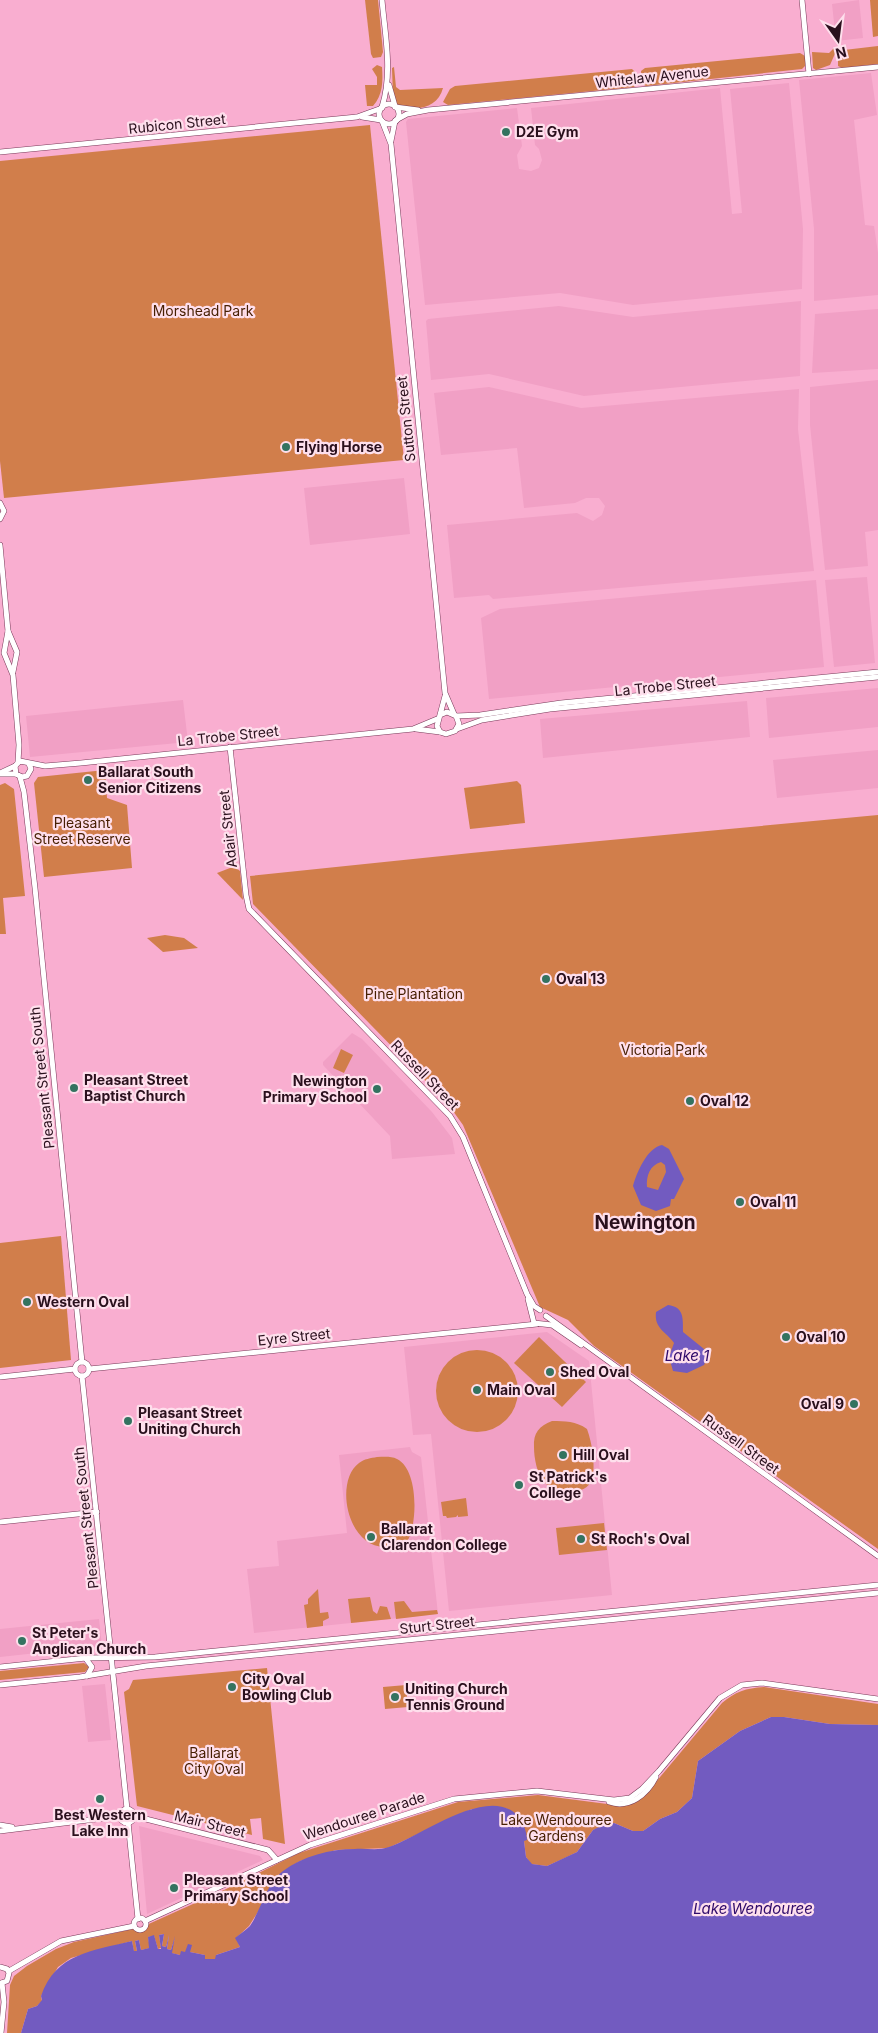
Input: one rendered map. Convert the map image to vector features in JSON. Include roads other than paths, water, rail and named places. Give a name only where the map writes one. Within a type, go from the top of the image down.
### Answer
[{"type":"main road","points":[[382,0],[388,78],[395,106],[399,113],[396,121],[388,124],[382,121],[379,115],[388,78]]},
{"type":"main road","points":[[802,0],[809,74]]},
{"type":"main road","name":"Whitelaw Avenue","points":[[396,121],[407,114],[428,110],[878,67]]},
{"type":"main road","points":[[382,107],[388,104],[395,106]]},
{"type":"main road","name":"Whitelaw Avenue","points":[[395,106],[428,110]]},
{"type":"main road","name":"Rubicon Street","points":[[0,152],[357,116],[382,107]]},
{"type":"main road","name":"Rubicon Street","points":[[357,116],[382,121]]},
{"type":"main road","name":"Sutton Street","points":[[382,121],[391,144],[445,692],[455,715]]},
{"type":"main road","name":"Sutton Street","points":[[391,144],[396,121]]},
{"type":"main road","points":[[0,503],[4,508],[0,517]]},
{"type":"main road","points":[[0,546],[8,631],[4,655],[13,675]]},
{"type":"main road","points":[[0,773],[16,764],[19,745],[13,675],[17,651],[14,648],[8,631]]},
{"type":"main road","points":[[6,648],[14,648]]},
{"type":"main road","points":[[6,658],[15,657]]},
{"type":"main road","name":"La Trobe Street","points":[[829,680],[878,672]]},
{"type":"main road","name":"La Trobe Street","points":[[455,715],[480,715],[561,703],[878,677]]},
{"type":"main road","name":"La Trobe Street","points":[[457,729],[482,720],[550,709],[755,686]]},
{"type":"main road","name":"Sutton Street","points":[[438,717],[445,692]]},
{"type":"main road","points":[[447,712],[455,715],[459,724],[457,729],[449,734],[440,732],[437,726],[438,717],[447,712]]},
{"type":"main road","name":"La Trobe Street","points":[[413,729],[438,717]]},
{"type":"main road","name":"La Trobe Street","points":[[16,764],[28,763],[45,766],[413,729],[440,732]]},
{"type":"main road","points":[[19,745],[28,763]]},
{"type":"main road","name":"Adair Street","points":[[230,747],[249,909]]},
{"type":"main road","name":"Pleasant Street South","points":[[24,792],[29,774],[28,763]]},
{"type":"main road","name":"Pleasant Street South","points":[[16,764],[24,792],[82,1362]]},
{"type":"main road","name":"La Trobe Street","points":[[18,775],[29,774],[45,766]]},
{"type":"main road","points":[[0,773],[18,775]]},
{"type":"main road","name":"Russell Street","points":[[249,909],[447,1112],[463,1137],[527,1294],[534,1306],[540,1310]]},
{"type":"main road","name":"Russell Street","points":[[527,1294],[532,1316]]},
{"type":"main road","points":[[540,1310],[546,1316],[545,1322],[539,1324],[532,1316],[535,1311],[540,1310]]},
{"type":"main road","name":"Eyre Street","points":[[501,1328],[521,1323],[532,1316]]},
{"type":"main road","name":"Russell Street","points":[[546,1316],[877,1556]]},
{"type":"main road","name":"Russell Street","points":[[539,1324],[549,1324],[561,1328]]},
{"type":"main road","name":"Eyre Street","points":[[89,1368],[539,1324]]},
{"type":"main road","points":[[82,1362],[88,1364],[87,1374],[82,1376],[77,1374],[75,1370],[76,1365],[82,1362]]},
{"type":"main road","points":[[0,1377],[75,1370]]},
{"type":"main road","name":"Pleasant Street South","points":[[82,1376],[127,1809]]},
{"type":"main road","points":[[0,1522],[96,1512]]},
{"type":"main road","name":"Sturt Street","points":[[0,1667],[86,1658],[208,1652],[878,1585]]},
{"type":"main road","name":"Sturt Street","points":[[0,1685],[86,1676],[141,1666],[878,1593]]},
{"type":"main road","points":[[86,1658],[92,1667],[86,1676]]},
{"type":"main road","name":"Wendouree Parade","points":[[145,1922],[310,1845],[460,1797],[541,1791],[604,1800],[621,1800],[632,1797],[659,1771],[720,1698],[730,1690],[742,1685],[762,1683],[878,1699]]},
{"type":"main road","points":[[0,1831],[18,1827],[120,1816],[127,1809],[132,1811],[134,1816],[128,1822]]},
{"type":"main road","points":[[120,1816],[123,1821],[128,1822]]},
{"type":"main road","name":"Mair Street","points":[[134,1816],[268,1850],[277,1860]]},
{"type":"main road","points":[[128,1822],[138,1918]]},
{"type":"main road","points":[[0,1825],[18,1827]]},
{"type":"main road","points":[[134,1926],[138,1930],[142,1930],[146,1926],[145,1922],[138,1918]]},
{"type":"main road","points":[[134,1926],[134,1921],[138,1918]]},
{"type":"main road","points":[[9,1971],[61,1941],[134,1926]]},
{"type":"main road","points":[[0,1967],[9,1971]]},
{"type":"main road","points":[[1,2033],[4,2002],[1,1983],[9,1978],[9,1971]]},
{"type":"water","points":[[662,1145],[669,1149],[684,1179],[674,1199],[671,1199],[670,1206],[656,1211],[641,1205],[633,1186],[643,1161],[657,1147]],"holes":[[[661,1162],[665,1165],[666,1172],[658,1190],[647,1187],[647,1179],[651,1168]]]},
{"type":"water","name":"Lake 1","points":[[668,1305],[680,1311],[683,1332],[704,1349],[707,1357],[704,1365],[687,1373],[673,1371],[669,1357],[674,1343],[657,1322],[656,1312]]},
{"type":"water","name":"Lake Wendouree","points":[[771,1717],[784,1717],[830,1724],[878,1725],[878,2033],[21,2033],[28,2009],[37,2006],[42,2000],[41,1996],[56,1971],[66,1962],[77,1956],[132,1941],[134,1951],[137,1951],[135,1941],[139,1940],[141,1950],[149,1948],[148,1937],[154,1935],[158,1949],[161,1949],[159,1935],[164,1934],[162,1946],[166,1947],[169,1935],[167,1949],[171,1950],[175,1936],[172,1953],[180,1955],[181,1951],[185,1952],[188,1944],[192,1945],[190,1952],[205,1955],[205,1959],[215,1959],[216,1955],[240,1947],[235,1938],[250,1926],[268,1889],[277,1876],[299,1861],[317,1854],[346,1849],[389,1847],[454,1816],[472,1809],[490,1806],[505,1808],[520,1818],[527,1837],[527,1840],[524,1841],[526,1857],[532,1864],[547,1866],[577,1852],[593,1830],[601,1826],[614,1823],[633,1831],[643,1831],[660,1819],[677,1812],[692,1798],[698,1761],[740,1731]]},
{"type":"place","name":"D2E Gym","points":[[506,132]]},
{"type":"place","name":"Flying Horse","points":[[286,447]]},
{"type":"place","name":"Ballarat South Senior Citizens","points":[[88,780]]},
{"type":"place","name":"Oval 13","points":[[546,979]]},
{"type":"place","name":"Pleasant Street Baptist Church","points":[[74,1088]]},
{"type":"place","name":"Newington Primary School","points":[[377,1089]]},
{"type":"place","name":"Oval 12","points":[[690,1101]]},
{"type":"place","name":"Oval 11","points":[[740,1202]]},
{"type":"place","name":"Western Oval","points":[[27,1302]]},
{"type":"place","name":"Oval 10","points":[[786,1337]]},
{"type":"place","name":"Shed Oval","points":[[550,1372]]},
{"type":"place","name":"Main Oval","points":[[477,1390]]},
{"type":"place","name":"Oval 9","points":[[854,1404]]},
{"type":"place","name":"Pleasant Street Uniting Church","points":[[128,1421]]},
{"type":"place","name":"Hill Oval","points":[[563,1455]]},
{"type":"place","name":"St Patrick's College","points":[[519,1485]]},
{"type":"place","name":"Ballarat Clarendon College","points":[[371,1537]]},
{"type":"place","name":"St Roch's Oval","points":[[581,1539]]},
{"type":"place","name":"St Peter's Anglican Church","points":[[22,1641]]},
{"type":"place","name":"City Oval Bowling Club","points":[[232,1687]]},
{"type":"place","name":"Uniting Church Tennis Ground","points":[[395,1697]]},
{"type":"place","name":"Best Western Lake Inn","points":[[100,1799]]},
{"type":"place","name":"Pleasant Street Primary School","points":[[174,1888]]},
{"type":"district","name":"Newington","points":[[645,1222]]},
{"type":"park label","name":"Morshead Park","points":[[203,311]]},
{"type":"park label","name":"Pleasant Street Reserve","points":[[82,832]]},
{"type":"park label","name":"Pine Plantation","points":[[414,994]]},
{"type":"park label","name":"Victoria Park","points":[[663,1050]]},
{"type":"park label","name":"Ballarat City Oval","points":[[214,1762]]},
{"type":"park label","name":"Lake Wendouree Gardens","points":[[556,1828]]}]
